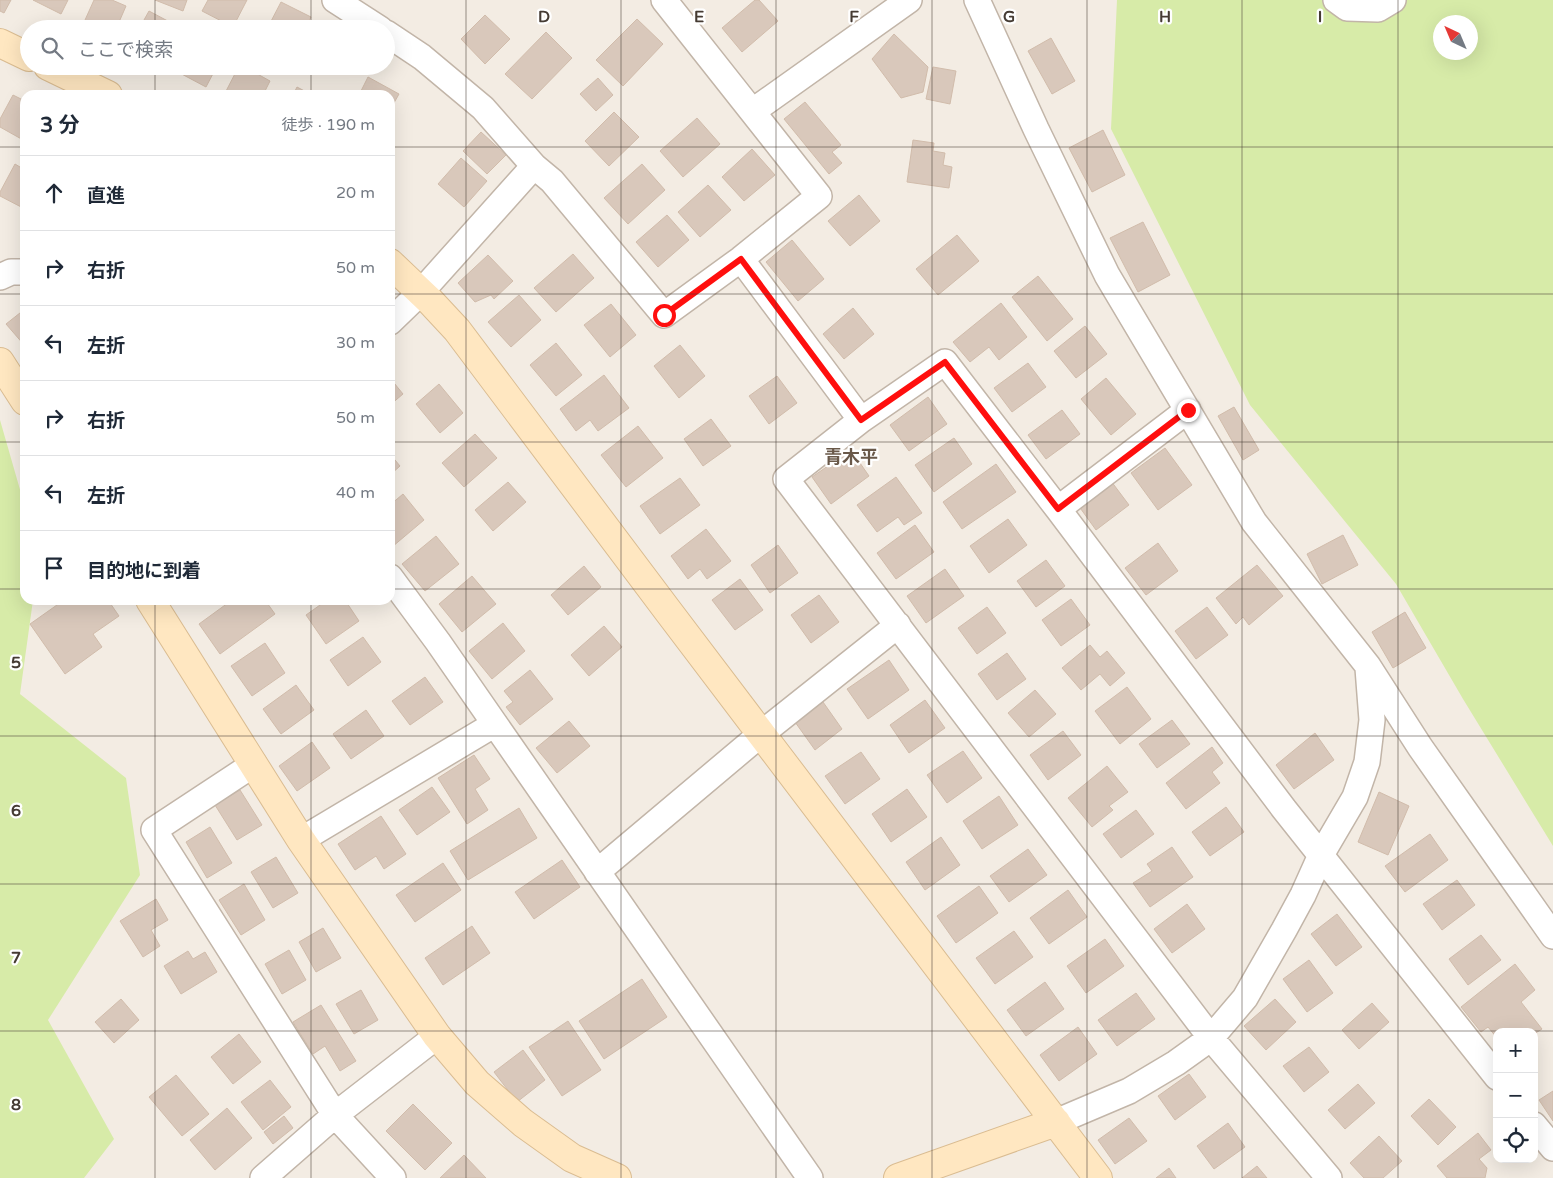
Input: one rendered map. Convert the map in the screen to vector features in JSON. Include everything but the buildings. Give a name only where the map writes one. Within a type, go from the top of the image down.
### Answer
[{"type":"street","points":[[335,0],[367,20]]},
{"type":"street","points":[[395,39],[422,57],[483,108],[534,166],[552,181],[664,315],[741,259],[820,196],[664,0]]},
{"type":"street","points":[[753,111],[908,0]]},
{"type":"street","points":[[977,0],[1036,129],[1107,275],[1254,522],[1368,666],[1420,747],[1553,936]]},
{"type":"street","points":[[1336,0],[1347,8],[1378,9],[1393,0]]},
{"type":"street","points":[[0,43],[20,53]]},
{"type":"street","points":[[67,75],[98,90]]},
{"type":"street","points":[[395,317],[421,292],[534,166]]},
{"type":"street","points":[[741,259],[861,420]]},
{"type":"street","points":[[395,268],[421,292],[456,330],[1098,1178]]},
{"type":"street","points":[[0,277],[11,272],[20,272]]},
{"type":"street","points":[[0,362],[20,393]]},
{"type":"street","points":[[1328,1178],[1212,1038],[786,479],[861,420],[945,362],[1284,809],[1494,1073]]},
{"type":"street","points":[[1058,509],[1188,410]]},
{"type":"street","points":[[395,584],[438,642],[810,1178]]},
{"type":"street","points":[[153,605],[301,840],[436,1036],[477,1083],[523,1123],[572,1158],[617,1178]]},
{"type":"street","points":[[597,872],[761,734],[898,625]]},
{"type":"street","points":[[898,1178],[1056,1122],[1129,1091],[1176,1063],[1212,1038],[1244,998],[1284,930],[1303,895],[1321,855],[1355,797],[1368,762],[1372,720],[1368,666]]},
{"type":"street","points":[[301,840],[495,724]]},
{"type":"street","points":[[254,764],[154,830],[335,1115],[393,1178]]},
{"type":"street","points":[[263,1178],[335,1115],[436,1036]]},
{"type":"street","points":[[1538,1130],[1553,1148]]},
{"type":"green space","points":[[1117,0],[1553,0],[1553,846],[1463,699],[1396,584],[1250,405],[1111,129]]},
{"type":"green space","points":[[0,420],[20,490],[20,605],[32,605],[20,694],[126,778],[140,875],[48,1020],[114,1139],[84,1178],[0,1178]]},
{"type":"district","name":"青木平","points":[[851,457]]},
{"type":"route","points":[[664,315],[741,259],[861,420],[945,362],[1058,509],[1188,410]]}]
